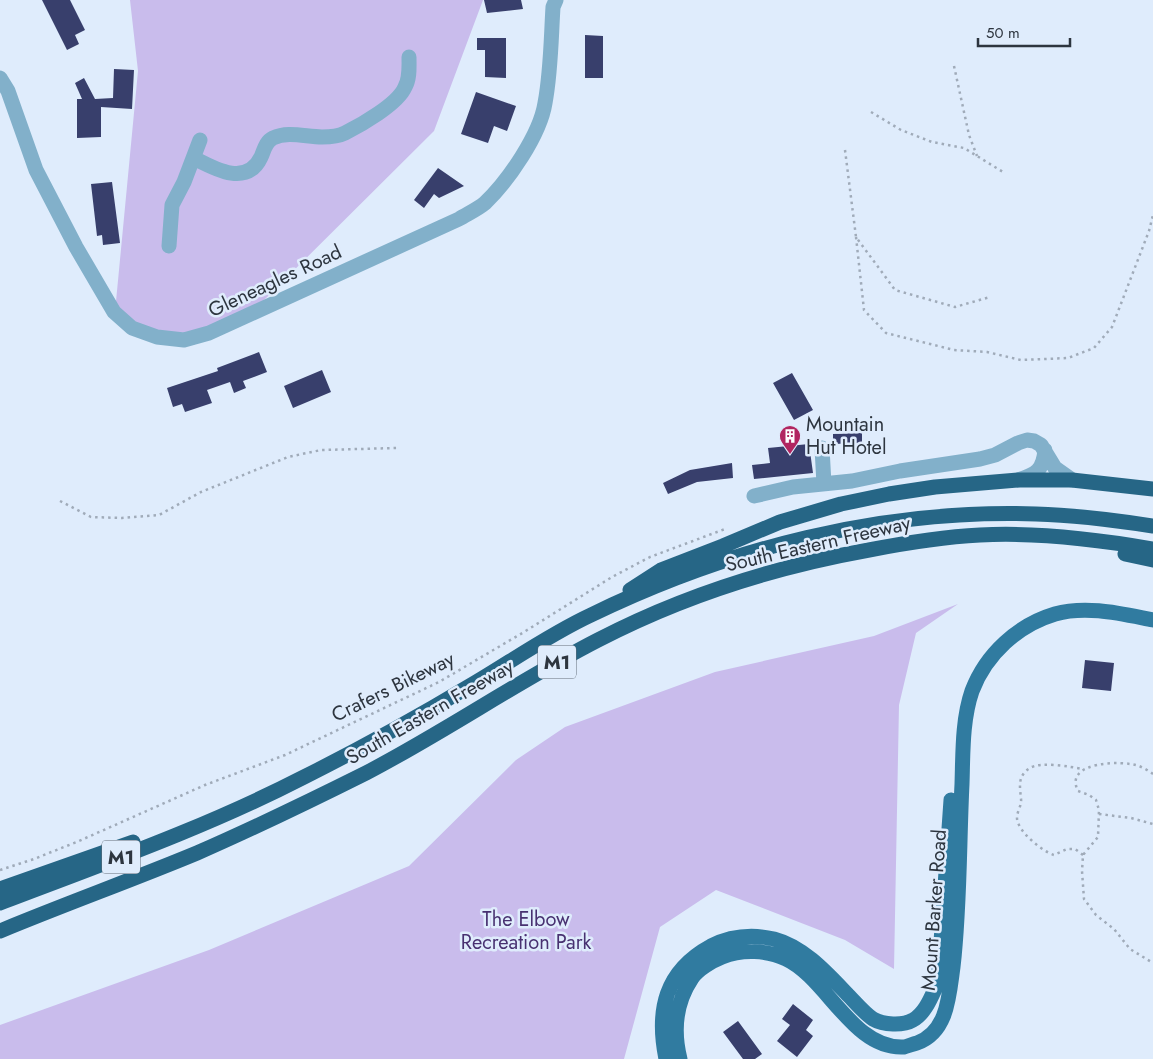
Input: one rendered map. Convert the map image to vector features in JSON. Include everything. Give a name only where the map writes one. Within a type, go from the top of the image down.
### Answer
[{"type":"highway","points":[[588,616],[661,570],[780,522],[842,504],[935,487],[1018,480],[1072,480],[1153,489]]},
{"type":"highway","name":"South Eastern Freeway","points":[[0,903],[160,842],[301,779],[417,717],[588,616],[710,564],[773,545],[838,530],[904,520],[989,514],[1054,515],[1102,518],[1153,526]]},
{"type":"highway","name":"South Eastern Freeway","points":[[0,931],[160,868],[250,829],[395,757],[542,670],[600,639],[659,611],[722,586],[784,568],[850,554],[915,542],[980,535],[1046,535],[1112,541],[1153,549]]},
{"type":"highway","points":[[1046,535],[1153,560]]},
{"type":"highway","points":[[0,889],[77,861],[241,807]]},
{"type":"main road","name":"Mount Barker Road","points":[[680,1059],[676,1035],[676,1018],[680,1003],[694,975],[713,961],[773,939],[791,945],[809,957],[874,1019],[895,1024],[913,1020],[924,1010],[935,988],[940,957],[960,706],[966,685],[977,664],[992,645],[1015,625],[1033,614],[1054,607],[1076,604],[1100,604],[1153,614]]},
{"type":"main road","name":"Mount Barker Road","points":[[666,1059],[662,1042],[663,1016],[671,983],[682,966],[698,953],[734,937],[756,944],[770,953],[788,959],[807,973],[853,1023],[883,1044],[904,1047],[925,1040],[938,1029],[947,1008],[958,901],[963,757],[967,707],[982,671],[1002,645],[1018,631],[1036,621],[1056,614],[1075,611],[1100,611],[1153,620]]},
{"type":"street","name":"Gleneagles Road","points":[[0,78],[8,91],[36,170],[76,248],[114,312],[132,328],[157,336],[184,340],[209,333],[459,219],[483,204],[502,185],[519,160],[534,134],[545,105],[553,7],[556,0]]},
{"type":"street","points":[[194,158],[218,170],[236,174],[251,170],[260,159],[265,146],[273,138],[291,134],[324,137],[343,134],[399,98],[406,86],[409,57]]},
{"type":"street","points":[[169,246],[172,205],[194,158],[200,140]]},
{"type":"street","points":[[754,496],[793,487],[852,481],[900,471],[980,459],[995,455],[1025,441],[1037,442],[1045,450],[1055,468],[1072,480]]},
{"type":"street","points":[[822,448],[824,484]]},
{"type":"street","points":[[1018,480],[1039,470],[1044,461],[1045,450]]},
{"type":"path","points":[[954,66],[969,135],[977,156]]},
{"type":"path","points":[[871,112],[901,130],[932,142],[964,148],[1003,172]]},
{"type":"path","points":[[845,150],[864,310],[886,333],[954,350],[986,352],[1021,360],[1068,358],[1094,348],[1112,327],[1150,231],[1153,215]]},
{"type":"path","points":[[856,237],[895,290],[955,307],[990,297]]},
{"type":"path","points":[[60,501],[91,517],[122,518],[159,515],[201,492],[288,457],[321,450],[397,448]]},
{"type":"path","name":"Crafers Bikeway","points":[[0,870],[79,842],[205,785],[285,754],[439,682],[650,556],[730,528]]},
{"type":"path","points":[[1153,774],[1138,766],[1112,762],[1082,771],[1076,779],[1078,791],[1096,800],[1099,814],[1098,837],[1083,855],[1084,899],[1096,915],[1114,929],[1130,949],[1153,963]]},
{"type":"path","points":[[1083,855],[1075,849],[1067,849],[1054,855],[1048,853],[1026,836],[1018,825],[1017,819],[1022,802],[1019,785],[1022,776],[1031,767],[1055,765],[1085,770]]},
{"type":"path","points":[[1099,814],[1131,818],[1153,824]]},
{"type":"green space","points":[[130,0],[483,0],[434,131],[251,313],[209,333],[157,337],[115,312],[138,71]]},
{"type":"green space","name":"The Elbow Recreation Park","points":[[958,604],[916,633],[899,705],[894,969],[845,940],[716,890],[660,927],[624,1059],[0,1059],[0,1025],[209,950],[409,866],[516,760],[565,727],[715,672],[874,636]]},
{"type":"building","points":[[42,0],[70,0],[85,30],[75,35],[79,44],[67,50]]},
{"type":"building","points":[[484,0],[521,0],[523,9],[487,13]]},
{"type":"building","points":[[585,35],[603,36],[603,78],[585,78]]},
{"type":"building","points":[[477,38],[506,38],[506,78],[485,77],[485,50],[477,50]]},
{"type":"building","points":[[114,69],[134,70],[132,109],[101,107],[101,137],[77,138],[77,99],[82,99],[75,83],[84,78],[95,99],[113,98]]},
{"type":"building","points":[[476,92],[516,106],[507,131],[494,126],[488,143],[461,134]]},
{"type":"building","points":[[438,168],[464,186],[439,198],[434,194],[424,208],[414,200]]},
{"type":"building","points":[[112,182],[120,243],[103,245],[102,235],[97,236],[91,184]]},
{"type":"building","points":[[259,352],[267,372],[243,381],[246,388],[234,393],[230,382],[207,390],[212,403],[185,412],[182,404],[173,407],[167,388],[218,371],[217,368]]},
{"type":"building","points":[[322,370],[331,392],[293,408],[284,386]]},
{"type":"building","points":[[792,373],[813,410],[794,420],[773,383]]},
{"type":"building","points":[[862,433],[862,443],[833,444],[833,434]]},
{"type":"building","name":"Mountain Hut Hotel","points":[[809,444],[813,473],[754,479],[752,465],[770,463],[768,448]]},
{"type":"building","points":[[732,463],[733,478],[697,482],[668,494],[663,483],[690,470]]},
{"type":"building","points":[[1085,660],[1114,663],[1111,691],[1082,688]]},
{"type":"building","points":[[793,1004],[813,1020],[806,1030],[813,1036],[797,1057],[777,1041],[790,1025],[782,1019]]},
{"type":"building","points":[[738,1021],[762,1054],[755,1059],[743,1059],[723,1032]]},
{"type":"place","name":"Mountain Hut Hotel","points":[[790,455]]}]
